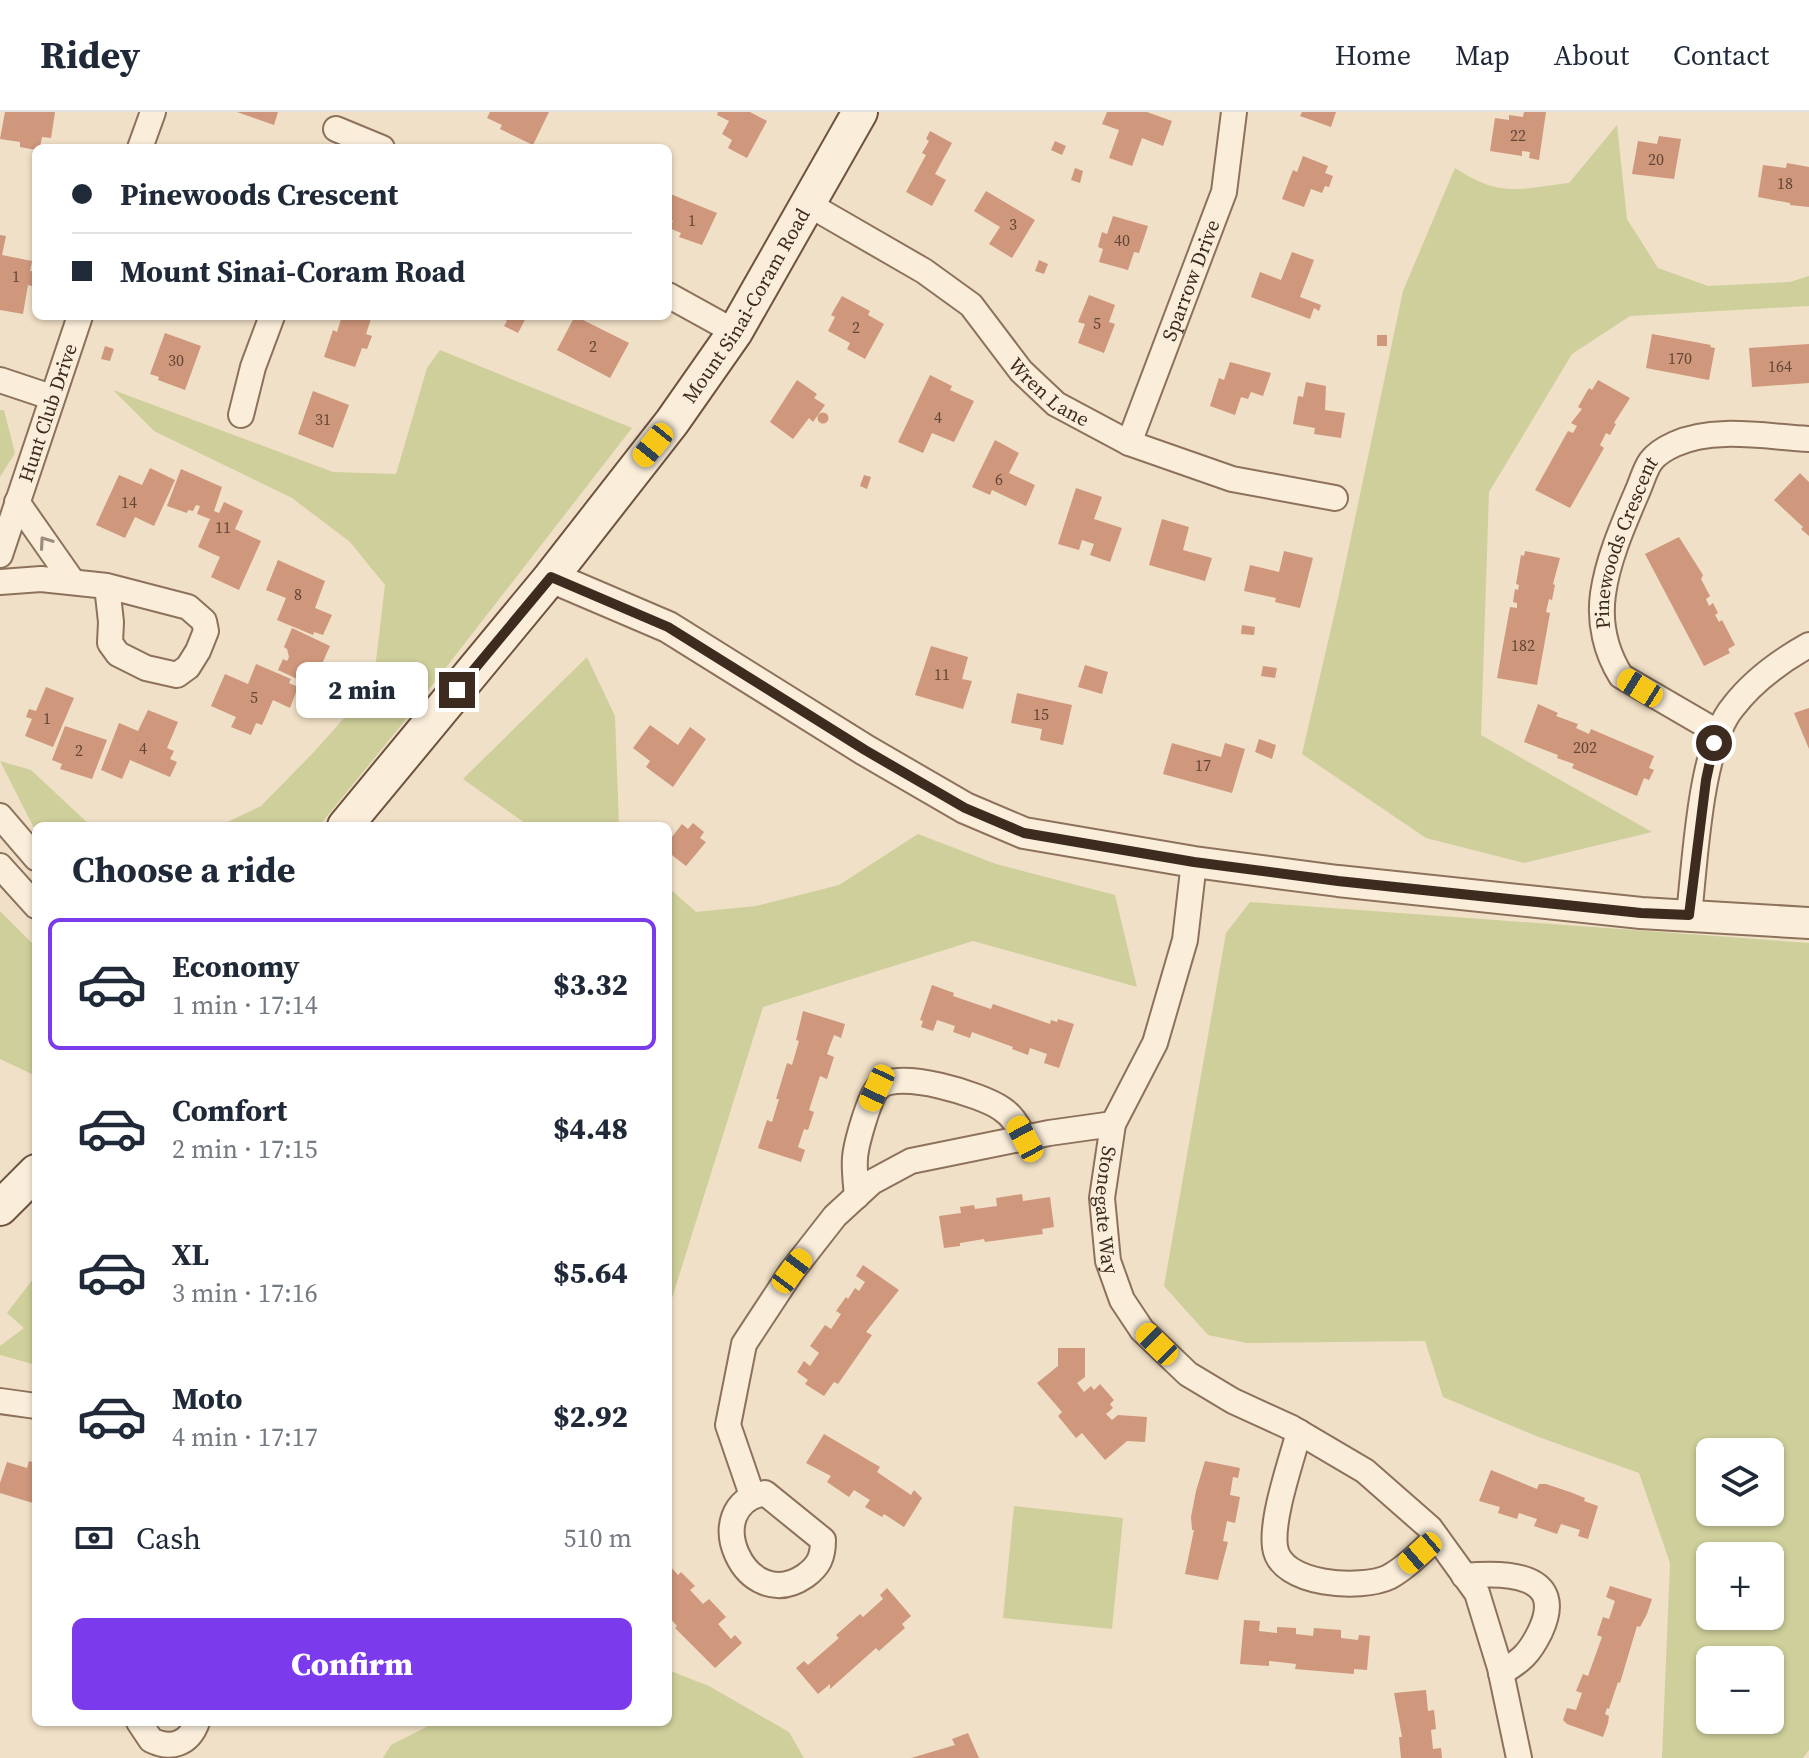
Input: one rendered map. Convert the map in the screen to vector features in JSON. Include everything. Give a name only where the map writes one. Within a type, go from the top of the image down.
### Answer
[{"type":"main road","name":"Mount Sinai-Coram Road","points":[[348,822],[551,577],[672,422],[735,332],[860,112]]},
{"type":"main road","points":[[0,1208],[32,1176]]},
{"type":"street","points":[[141,144],[153,112]]},
{"type":"street","name":"Sparrow Drive","points":[[1129,443],[1224,192],[1234,112]]},
{"type":"street","points":[[336,130],[372,144]]},
{"type":"street","name":"Wren Lane","points":[[808,204],[924,271],[971,305],[1021,371],[1056,404],[1129,443],[1232,479],[1335,498]]},
{"type":"street","points":[[672,297],[735,332]]},
{"type":"street","name":"Hunt Club Drive","points":[[0,555],[79,320]]},
{"type":"street","points":[[241,415],[253,367],[271,320]]},
{"type":"street","points":[[0,380],[51,397]]},
{"type":"street","name":"Pinewoods Crescent","points":[[1719,733],[1621,676],[1612,661],[1604,637],[1603,595],[1618,537],[1650,462],[1676,443],[1694,436],[1726,435],[1809,439]]},
{"type":"street","points":[[17,502],[73,582]]},
{"type":"street","points":[[551,577],[668,627],[865,750],[965,808],[1024,833],[1194,862],[1499,899],[1641,913],[1809,923]]},
{"type":"street","points":[[0,582],[41,579],[107,586],[188,607],[204,621],[206,631],[188,667],[177,675],[146,668],[118,654],[110,643],[107,586]]},
{"type":"street","points":[[1689,915],[1706,780],[1714,743],[1731,708],[1771,670],[1809,645]]},
{"type":"street","points":[[0,816],[32,853]]},
{"type":"street","name":"Stonegate Way","points":[[1194,862],[1185,940],[1155,1043],[1113,1124],[1102,1198],[1108,1261],[1122,1300],[1142,1330],[1188,1374],[1233,1401],[1299,1432],[1365,1471],[1430,1528],[1477,1593],[1501,1673],[1519,1758]]},
{"type":"street","points":[[0,866],[32,902]]},
{"type":"street","points":[[857,1196],[855,1158],[870,1104],[877,1088],[887,1082],[914,1082],[977,1096],[1014,1118],[1025,1139]]},
{"type":"street","points":[[752,1495],[728,1425],[744,1344],[835,1216],[872,1182],[911,1161],[1113,1124]]},
{"type":"street","points":[[0,1401],[32,1405]]},
{"type":"street","points":[[1299,1432],[1276,1523],[1275,1549],[1283,1565],[1294,1574],[1312,1579],[1366,1584],[1387,1578],[1405,1567],[1436,1537]]},
{"type":"street","points":[[1464,1576],[1499,1572],[1524,1578],[1541,1588],[1547,1598],[1548,1608],[1525,1659],[1501,1673]]},
{"type":"street","points":[[141,1726],[154,1751],[178,1744],[193,1733],[196,1726]]},
{"type":"green space","points":[[1617,125],[1627,219],[1658,268],[1708,286],[1790,282],[1809,276],[1809,306],[1630,316],[1572,354],[1489,492],[1481,735],[1652,832],[1524,863],[1426,838],[1302,754],[1403,291],[1455,168],[1498,188],[1522,189],[1569,183]]},
{"type":"green space","points":[[440,350],[632,428],[322,822],[227,822],[261,806],[373,686],[385,585],[350,542],[292,498],[154,431],[113,390],[333,472],[396,474],[427,368]]},
{"type":"green space","points":[[0,410],[4,410],[15,453],[0,477]]},
{"type":"green space","points":[[587,657],[615,716],[619,822],[523,822],[463,779]]},
{"type":"green space","points":[[0,761],[31,770],[87,822],[32,824]]},
{"type":"green space","points":[[918,834],[996,864],[1115,895],[1137,987],[973,941],[763,1007],[672,1298],[672,891],[696,912],[756,906],[839,885]]},
{"type":"green space","points":[[1250,902],[1809,943],[1809,1750],[1803,1758],[1662,1758],[1670,1563],[1639,1473],[1536,1436],[1443,1397],[1425,1341],[1247,1343],[1208,1335],[1164,1286],[1226,933]]},
{"type":"green space","points":[[0,911],[32,943],[32,1074],[0,1059]]},
{"type":"green space","points":[[32,1280],[32,1364],[0,1355],[0,1346],[24,1328],[7,1313]]},
{"type":"green space","points":[[1014,1506],[1123,1518],[1112,1629],[1003,1618]]},
{"type":"green space","points":[[672,1672],[709,1686],[789,1732],[804,1758],[383,1758],[391,1745],[428,1726],[672,1726]]},
{"type":"building","points":[[5,112],[55,112],[51,138],[42,137],[41,144],[32,144],[32,149],[20,147],[20,142],[0,139]]},
{"type":"building","points":[[237,112],[278,112],[274,125]]},
{"type":"building","points":[[490,112],[549,112],[533,144],[500,129],[502,125],[487,118]]},
{"type":"building","points":[[718,112],[750,112],[767,121],[747,158],[728,148],[732,140],[722,134],[729,121],[717,115]]},
{"type":"building","points":[[1107,112],[1147,112],[1172,121],[1163,146],[1142,138],[1132,166],[1109,158],[1119,130],[1102,124]]},
{"type":"building","points":[[1302,112],[1336,112],[1331,127],[1300,116]]},
{"type":"building","points":[[1524,112],[1546,112],[1539,160],[1529,158],[1530,152],[1522,151],[1522,156],[1490,151],[1495,118],[1509,120],[1509,115],[1523,117]]},
{"type":"building","points":[[930,131],[952,143],[935,174],[946,180],[932,206],[906,192],[926,155],[922,153],[929,141],[926,139]]},
{"type":"building","points":[[1659,136],[1681,139],[1674,179],[1632,174],[1638,141],[1657,144]]},
{"type":"building","points":[[1055,141],[1066,146],[1062,155],[1051,150]]},
{"type":"building","points":[[1303,156],[1328,166],[1325,173],[1333,176],[1329,187],[1325,186],[1322,193],[1311,189],[1304,207],[1282,199],[1293,170],[1297,172]]},
{"type":"building","points":[[1787,163],[1809,167],[1809,207],[1758,197],[1763,165],[1786,168]]},
{"type":"building","points":[[1075,168],[1083,171],[1080,183],[1071,180]]},
{"type":"building","points":[[986,191],[1035,220],[1012,258],[989,244],[1000,227],[974,211]]},
{"type":"building","points":[[672,195],[717,213],[702,245],[679,237],[681,233],[672,229]]},
{"type":"building","points":[[1113,216],[1148,226],[1139,253],[1134,252],[1128,270],[1099,262],[1103,249],[1098,247],[1102,232],[1107,234]]},
{"type":"building","points":[[0,235],[6,236],[2,255],[32,261],[32,286],[28,285],[23,314],[0,310]]},
{"type":"building","points":[[1292,252],[1314,260],[1300,297],[1321,305],[1319,311],[1314,308],[1310,319],[1251,297],[1260,272],[1281,280]]},
{"type":"building","points":[[1039,260],[1048,264],[1044,274],[1035,271]]},
{"type":"building","points":[[1089,295],[1115,305],[1109,322],[1115,324],[1104,353],[1078,343],[1085,324],[1078,322]]},
{"type":"building","points":[[842,296],[870,311],[868,315],[884,324],[865,359],[847,349],[850,343],[828,331],[835,317],[831,315]]},
{"type":"building","points":[[341,320],[371,320],[366,334],[372,336],[367,349],[362,348],[355,367],[324,357],[333,330],[337,332]]},
{"type":"building","points":[[525,320],[518,333],[504,326],[507,321]]},
{"type":"building","points":[[573,320],[583,320],[629,343],[610,378],[557,350]]},
{"type":"building","points":[[165,333],[201,346],[185,390],[150,374]]},
{"type":"building","points":[[1652,334],[1715,348],[1709,380],[1646,368]]},
{"type":"building","points":[[1377,335],[1387,335],[1387,346],[1377,346]]},
{"type":"building","points":[[1809,344],[1809,383],[1752,387],[1749,348]]},
{"type":"building","points":[[105,346],[114,349],[110,361],[101,359]]},
{"type":"building","points":[[1230,362],[1271,373],[1263,396],[1251,392],[1248,399],[1241,397],[1235,415],[1210,406],[1219,378],[1224,380]]},
{"type":"building","points":[[930,375],[952,386],[950,390],[974,401],[954,442],[932,433],[923,453],[898,442]]},
{"type":"building","points":[[797,380],[817,394],[814,398],[825,405],[813,422],[809,418],[793,439],[770,422]]},
{"type":"building","points":[[1598,380],[1630,398],[1610,435],[1606,433],[1600,445],[1604,448],[1570,508],[1535,490],[1568,431],[1573,433],[1577,426],[1571,423],[1582,409],[1578,407],[1589,388],[1592,390]]},
{"type":"building","points":[[1306,382],[1326,386],[1325,410],[1345,413],[1341,438],[1314,434],[1315,428],[1293,424],[1298,396],[1303,397]]},
{"type":"building","points":[[313,391],[349,405],[333,448],[298,434]]},
{"type":"building","points":[[823,413],[828,418],[823,423],[818,418]]},
{"type":"building","points":[[995,440],[1019,453],[1009,473],[1035,485],[1026,506],[992,490],[990,495],[972,487]]},
{"type":"building","points":[[150,468],[175,480],[154,526],[135,517],[125,538],[96,525],[119,475],[142,485]]},
{"type":"building","points":[[181,469],[222,487],[214,511],[219,513],[224,502],[243,511],[235,529],[261,541],[239,590],[211,577],[220,557],[198,547],[210,519],[197,514],[200,506],[196,505],[193,511],[188,510],[187,513],[167,506]]},
{"type":"building","points":[[1800,473],[1809,482],[1809,536],[1774,500]]},
{"type":"building","points":[[864,475],[871,477],[867,489],[860,486]]},
{"type":"building","points":[[1076,488],[1102,497],[1094,519],[1122,528],[1110,562],[1090,555],[1094,544],[1082,540],[1079,550],[1058,544]]},
{"type":"building","points":[[1162,519],[1189,527],[1183,550],[1212,558],[1205,581],[1149,565]]},
{"type":"building","points":[[1679,537],[1703,575],[1701,579],[1710,596],[1706,599],[1709,606],[1713,603],[1718,613],[1715,615],[1719,622],[1722,620],[1735,645],[1728,649],[1730,653],[1704,666],[1645,554]]},
{"type":"building","points":[[1284,551],[1313,558],[1300,608],[1275,602],[1276,598],[1244,591],[1250,565],[1279,572]]},
{"type":"building","points":[[1525,551],[1560,558],[1552,600],[1549,599],[1546,612],[1550,613],[1537,685],[1497,678],[1510,607],[1517,608],[1517,603],[1513,602],[1515,589],[1518,590],[1519,585],[1516,584],[1521,555],[1524,556]]},
{"type":"building","points":[[278,560],[325,581],[315,608],[332,615],[323,635],[314,632],[313,635],[277,620],[286,598],[266,590]]},
{"type":"building","points":[[1242,625],[1255,627],[1254,635],[1241,634]]},
{"type":"building","points":[[292,628],[330,646],[312,686],[278,670],[283,659],[287,661],[289,657],[284,647]]},
{"type":"building","points":[[931,646],[968,657],[962,679],[972,681],[963,709],[915,695]]},
{"type":"building","points":[[256,664],[291,679],[289,683],[298,687],[290,708],[273,700],[262,725],[256,723],[251,735],[231,727],[236,717],[211,706],[225,674],[248,684]]},
{"type":"building","points":[[1085,665],[1108,672],[1102,694],[1078,687]]},
{"type":"building","points":[[1263,666],[1277,668],[1275,678],[1261,676]]},
{"type":"building","points":[[46,687],[74,698],[53,747],[25,736],[32,719],[26,717],[29,709],[36,711]]},
{"type":"building","points":[[1017,693],[1072,705],[1063,745],[1040,740],[1042,729],[1011,723]]},
{"type":"building","points":[[1538,704],[1558,713],[1556,716],[1578,724],[1576,728],[1589,734],[1591,729],[1654,756],[1649,768],[1654,770],[1649,780],[1644,778],[1637,796],[1572,768],[1574,764],[1557,758],[1558,755],[1524,742]]},
{"type":"building","points":[[1809,708],[1809,749],[1794,713]]},
{"type":"building","points":[[148,710],[178,722],[167,748],[174,751],[170,759],[177,762],[170,777],[130,760],[122,779],[101,770],[119,723],[138,731]]},
{"type":"building","points":[[650,725],[678,745],[690,727],[706,739],[673,787],[646,767],[650,761],[633,748]]},
{"type":"building","points":[[65,726],[107,740],[92,779],[60,769],[62,764],[52,760]]},
{"type":"building","points":[[1259,739],[1276,745],[1272,759],[1255,752]]},
{"type":"building","points":[[1172,743],[1221,757],[1225,743],[1245,749],[1232,793],[1163,774]]},
{"type":"building","points":[[693,823],[704,832],[700,838],[706,842],[686,866],[672,855],[672,837],[682,824],[688,829]]},
{"type":"building","points":[[932,985],[991,1009],[993,1004],[1050,1024],[1051,1020],[1057,1022],[1058,1019],[1074,1024],[1059,1068],[1044,1063],[1047,1054],[1030,1048],[1028,1055],[972,1032],[970,1038],[953,1032],[955,1026],[937,1020],[933,1031],[921,1027],[923,1021],[920,1020]]},
{"type":"building","points":[[803,1011],[845,1024],[841,1038],[834,1035],[827,1054],[834,1057],[827,1079],[820,1076],[809,1110],[814,1112],[798,1147],[805,1150],[801,1162],[758,1148],[767,1120],[772,1122],[787,1063],[792,1065]]},
{"type":"building","points":[[1022,1194],[1023,1201],[1050,1197],[1054,1227],[1042,1229],[1043,1234],[985,1242],[984,1239],[944,1248],[939,1216],[961,1213],[960,1207],[974,1205],[975,1209],[997,1206],[996,1198]]},
{"type":"building","points":[[863,1265],[899,1290],[866,1332],[872,1335],[838,1384],[834,1382],[824,1396],[805,1384],[808,1380],[797,1372],[804,1361],[810,1366],[819,1353],[810,1346],[825,1325],[831,1329],[841,1314],[836,1311],[846,1297],[848,1299],[855,1288],[859,1291],[865,1282],[856,1276]]},
{"type":"building","points":[[1058,1348],[1085,1348],[1085,1377],[1077,1383],[1084,1392],[1091,1386],[1094,1390],[1100,1384],[1114,1400],[1110,1404],[1113,1408],[1106,1414],[1112,1420],[1118,1415],[1147,1417],[1145,1442],[1127,1441],[1105,1460],[1082,1433],[1076,1438],[1058,1416],[1062,1412],[1037,1383],[1058,1366]]},
{"type":"building","points":[[824,1434],[880,1467],[877,1472],[911,1495],[914,1490],[922,1498],[904,1527],[884,1514],[882,1517],[865,1507],[870,1500],[854,1490],[849,1497],[827,1482],[831,1476],[806,1463]]},
{"type":"building","points":[[29,1461],[32,1462],[32,1503],[0,1493],[7,1462],[27,1468]]},
{"type":"building","points":[[1205,1461],[1240,1468],[1238,1478],[1233,1477],[1230,1495],[1240,1497],[1235,1523],[1227,1521],[1223,1541],[1228,1542],[1218,1580],[1185,1574],[1194,1530],[1191,1517]]},
{"type":"building","points":[[1491,1470],[1537,1489],[1539,1484],[1546,1484],[1570,1492],[1598,1506],[1588,1539],[1578,1536],[1580,1530],[1561,1524],[1557,1534],[1534,1526],[1537,1519],[1519,1513],[1517,1519],[1498,1513],[1500,1507],[1479,1501]]},
{"type":"building","points":[[672,1568],[678,1575],[681,1572],[695,1586],[690,1590],[703,1604],[709,1599],[726,1617],[718,1624],[731,1639],[735,1635],[742,1643],[715,1668],[675,1628],[677,1626],[672,1620]]},
{"type":"building","points":[[1610,1586],[1652,1599],[1640,1627],[1637,1626],[1620,1683],[1607,1708],[1605,1714],[1609,1716],[1603,1737],[1563,1720],[1567,1708],[1576,1710],[1582,1693],[1576,1691],[1583,1674],[1588,1676],[1602,1637],[1597,1635],[1603,1617],[1609,1619],[1615,1601],[1606,1597]]},
{"type":"building","points":[[887,1588],[911,1616],[902,1624],[905,1628],[879,1651],[876,1648],[830,1689],[830,1684],[818,1694],[796,1668],[804,1661],[808,1665],[839,1638],[836,1635],[860,1614],[863,1617],[883,1599],[880,1595]]},
{"type":"building","points":[[1244,1620],[1260,1621],[1259,1631],[1277,1633],[1277,1627],[1296,1628],[1296,1634],[1313,1636],[1314,1628],[1341,1630],[1341,1638],[1358,1640],[1359,1635],[1370,1636],[1367,1670],[1354,1669],[1354,1674],[1295,1669],[1296,1664],[1269,1661],[1269,1666],[1240,1664]]},
{"type":"building","points":[[1426,1690],[1428,1711],[1434,1710],[1436,1729],[1431,1730],[1433,1749],[1441,1748],[1442,1758],[1401,1758],[1399,1737],[1402,1737],[1394,1693]]},
{"type":"building","points":[[968,1733],[979,1758],[911,1758],[955,1745],[952,1739]]},
{"type":"route","points":[[457,690],[551,577],[668,627],[865,750],[965,808],[1024,833],[1194,862],[1338,881],[1641,913],[1689,915],[1706,780],[1714,743]]}]
